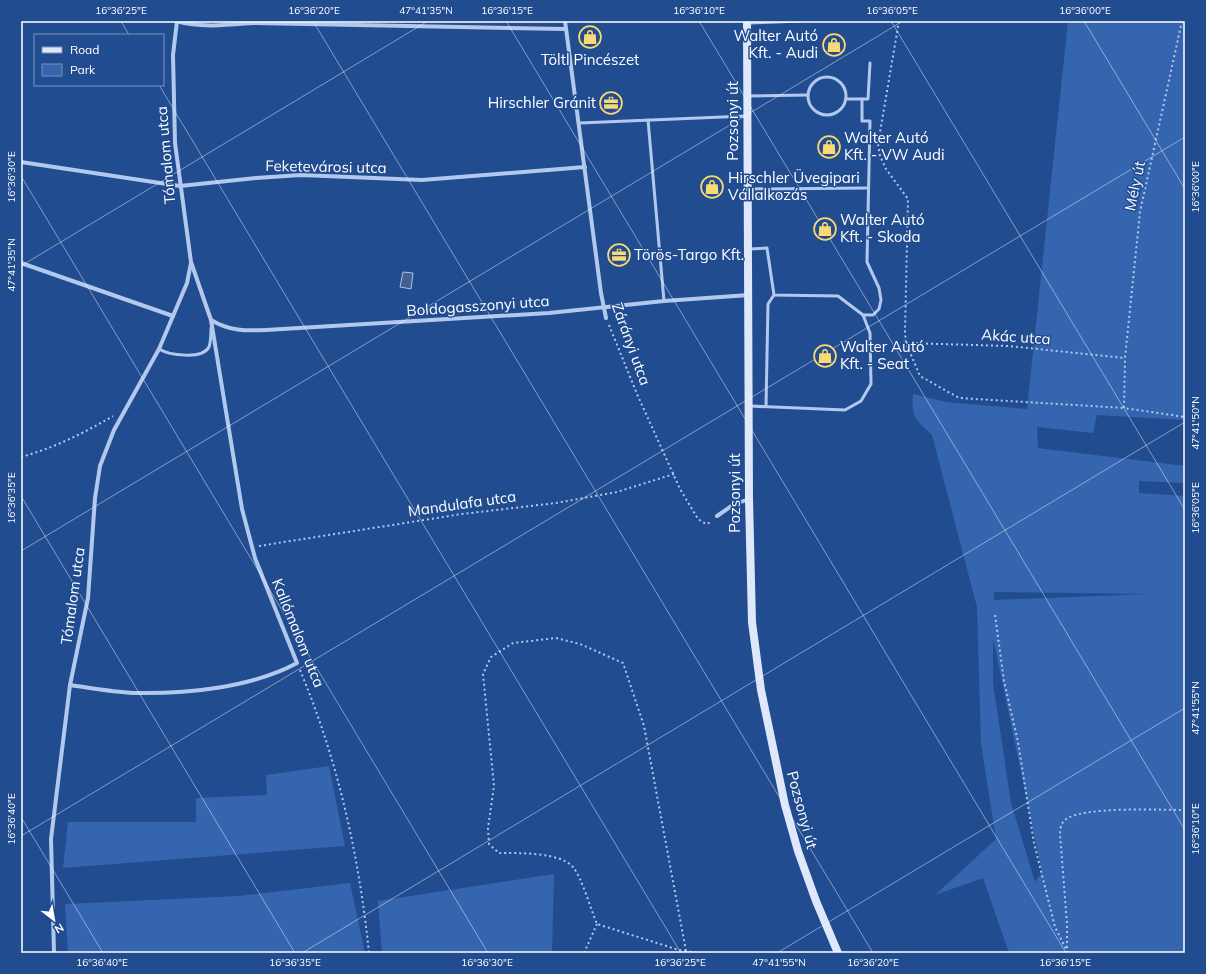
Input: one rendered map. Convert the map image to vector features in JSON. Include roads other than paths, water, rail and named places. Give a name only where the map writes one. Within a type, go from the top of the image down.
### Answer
[{"type":"main road","name":"Pozsonyi út","points":[[747,22],[749,498],[752,622],[762,697],[785,805],[798,851],[816,901],[838,953]]},
{"type":"street","points":[[177,21],[192,25],[222,26],[253,23],[565,29]]},
{"type":"street","name":"Tómalom utca","points":[[177,21],[173,55],[173,106],[180,186],[191,262],[211,320]]},
{"type":"street","name":"Zárányi utca","points":[[564,21],[580,123],[606,318]]},
{"type":"street","name":"Feketevárosi utca","points":[[21,162],[180,186],[301,175],[422,180],[585,167]]},
{"type":"street","name":"Tómalom utca","points":[[54,953],[51,839],[70,684],[88,598],[95,498],[100,466],[114,430],[124,410],[159,349],[187,283],[191,262]]},
{"type":"street","points":[[21,263],[173,316]]},
{"type":"street","name":"Boldogasszonyi utca","points":[[211,320],[230,329],[250,331],[458,320],[604,308],[664,301],[748,295]]},
{"type":"street","name":"Kallómalom utca","points":[[70,684],[133,693],[218,687],[263,678],[297,663],[252,547],[242,508],[211,320]]},
{"type":"street","points":[[717,516],[733,505],[749,498]]},
{"type":"lane","points":[[747,22],[801,21]]},
{"type":"lane","points":[[846,99],[868,99],[870,63]]},
{"type":"lane","points":[[830,77],[841,82],[846,93],[846,99],[840,110],[835,114],[822,114],[812,107],[808,95],[810,89],[818,80],[830,77]]},
{"type":"lane","points":[[747,96],[808,95]]},
{"type":"lane","points":[[774,295],[838,296],[863,315],[870,316],[876,313],[881,300],[879,288],[867,262],[870,121],[862,121],[862,99]]},
{"type":"lane","points":[[580,123],[747,115]]},
{"type":"lane","points":[[648,120],[664,301]]},
{"type":"lane","points":[[748,189],[868,188]]},
{"type":"lane","points":[[748,199],[782,196]]},
{"type":"lane","points":[[748,249],[767,248],[774,295],[768,304],[766,406]]},
{"type":"lane","points":[[749,406],[845,410],[861,402],[871,384],[870,333],[863,315]]},
{"type":"lane","points":[[159,349],[165,352],[180,355],[197,354],[206,351],[209,346],[211,320]]},
{"type":"place","name":"Töltl Pincészet","points":[[590,37]]},
{"type":"place","name":"Walter Autó Kft. - Audi","points":[[834,45]]},
{"type":"place","name":"Hirschler Gránit","points":[[611,103]]},
{"type":"place","name":"Walter Autó Kft. - VW Audi","points":[[829,147]]},
{"type":"place","name":"Hirschler Üvegipari Vállalkozás","points":[[712,187]]},
{"type":"place","name":"Walter Autó Kft. - Skoda","points":[[825,229]]},
{"type":"place","name":"Törös-Targo Kft.","points":[[619,255]]},
{"type":"place","name":"Walter Autó Kft. - Seat","points":[[825,356]]}]
